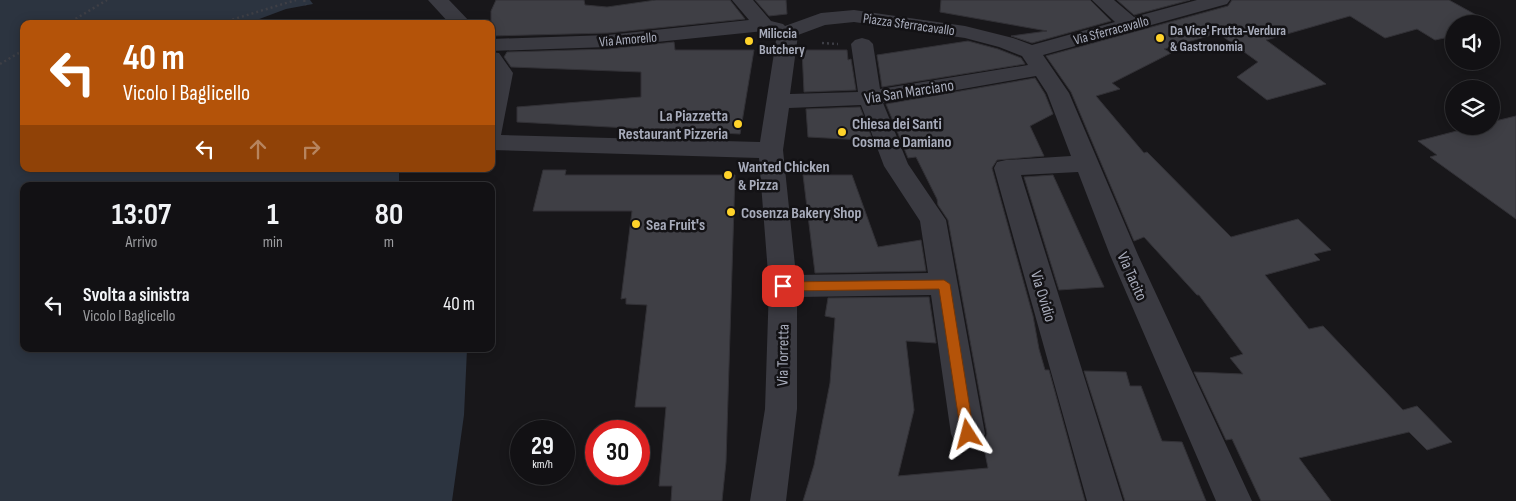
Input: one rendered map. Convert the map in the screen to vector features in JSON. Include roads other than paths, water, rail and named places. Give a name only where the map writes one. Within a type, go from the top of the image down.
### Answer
[{"type":"street","points":[[438,0],[458,20]]},
{"type":"street","points":[[742,0],[764,25],[788,32]]},
{"type":"street","points":[[1102,0],[1129,24]]},
{"type":"street","name":"Via Sferracavallo","points":[[1035,61],[1129,24],[1220,0]]},
{"type":"street","name":"Piazza Sferracavallo","points":[[788,32],[821,19],[854,16],[966,32],[1006,42],[1035,61]]},
{"type":"street","name":"Via Amorello","points":[[495,45],[608,41],[764,25]]},
{"type":"street","name":"Via Torretta","points":[[768,501],[781,409],[783,286],[772,150],[788,32]]},
{"type":"street","points":[[862,44],[870,98],[896,166],[933,220],[968,434]]},
{"type":"street","name":"Via San Marciano","points":[[777,102],[870,98],[1035,61]]},
{"type":"street","name":"Via Tacito","points":[[1035,61],[1058,92],[1124,255],[1234,501]]},
{"type":"street","points":[[495,63],[502,73],[495,111]]},
{"type":"street","points":[[495,142],[772,150]]},
{"type":"street","name":"Via Ovidio","points":[[1086,164],[1006,168],[1105,501]]},
{"type":"street","points":[[783,286],[944,284]]},
{"type":"water","points":[[0,0],[310,0],[313,4],[286,9],[257,20],[20,20],[20,172],[399,172],[399,182],[20,182],[20,352],[467,352],[464,415],[452,501],[0,501]]},
{"type":"place","name":"Da Vice' Frutta-Verdura & Gastronomia","points":[[1160,38]]},
{"type":"place","name":"Miliccia Butchery","points":[[749,41]]},
{"type":"place","name":"La Piazzetta Restaurant Pizzeria","points":[[738,124]]},
{"type":"place","name":"Chiesa dei Santi Cosma e Damiano","points":[[842,132]]},
{"type":"place","name":"Wanted Chicken & Pizza","points":[[728,175]]},
{"type":"place","name":"Cosenza Bakery Shop","points":[[731,212]]},
{"type":"place","name":"Sea Fruit's","points":[[636,224]]}]
